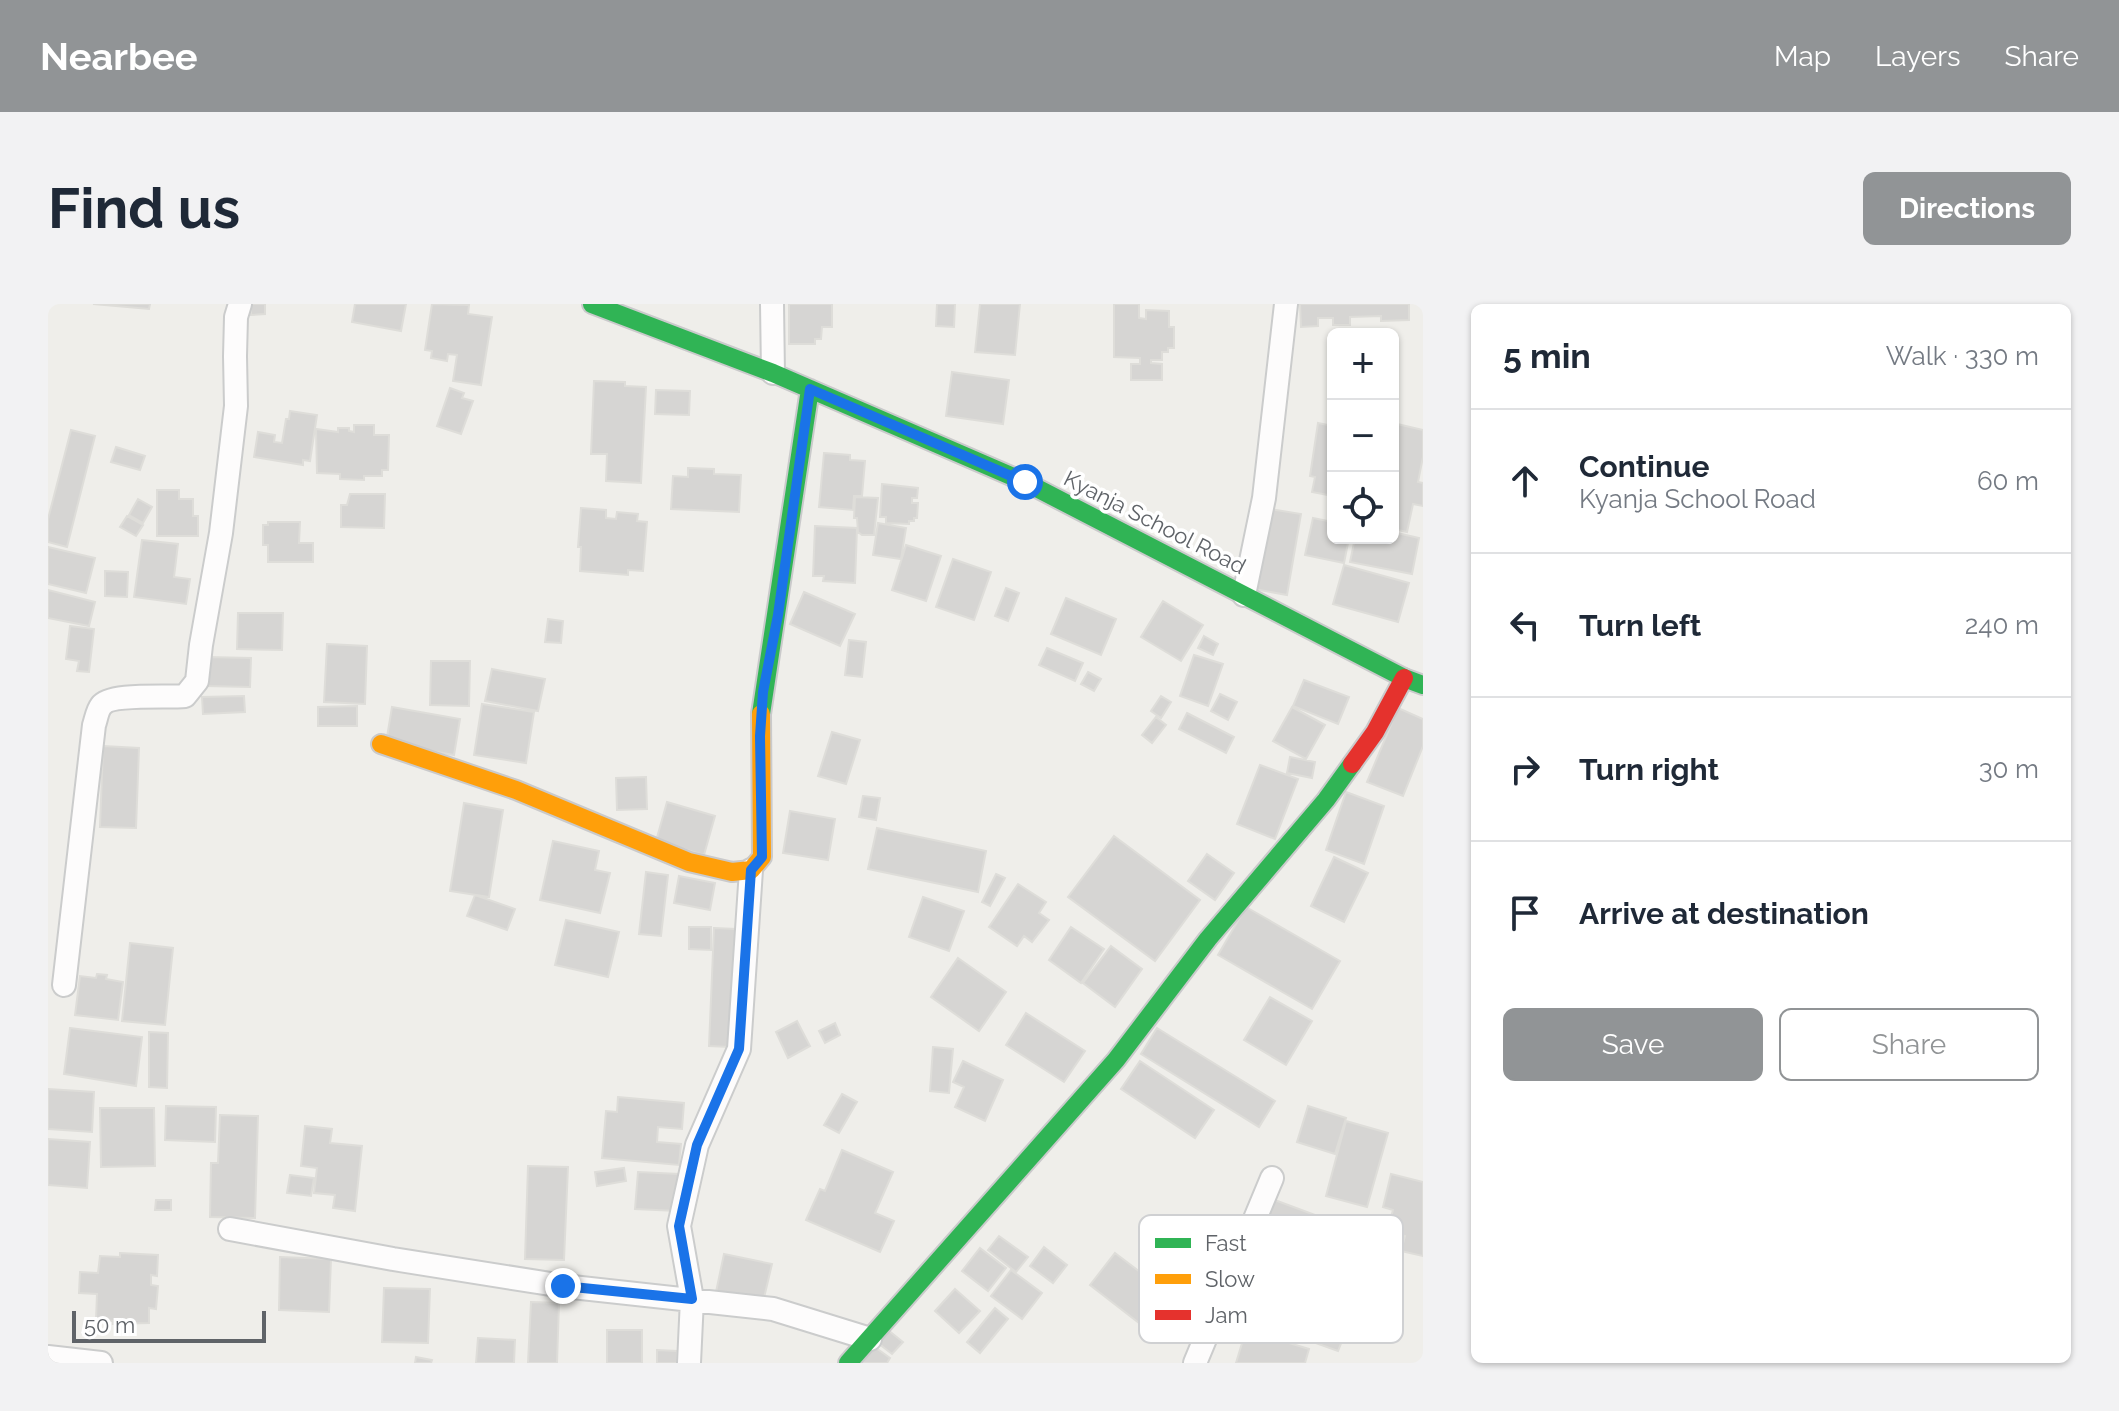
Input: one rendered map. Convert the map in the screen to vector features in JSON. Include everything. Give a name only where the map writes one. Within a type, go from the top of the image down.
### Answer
[{"type":"street","points":[[64,985],[94,725],[100,707],[109,700],[121,698],[185,696],[197,681],[227,486],[236,406],[236,317],[240,304]]},
{"type":"street","name":"Kyanja School Road","points":[[592,304],[773,373],[1025,482],[1423,685]]},
{"type":"street","points":[[772,304],[773,373]]},
{"type":"street","points":[[1244,595],[1264,498],[1286,304]]},
{"type":"street","points":[[689,1363],[692,1299],[679,1226],[697,1145],[739,1049],[751,870],[762,857],[760,736],[763,692],[778,615],[810,389]]},
{"type":"street","points":[[848,1363],[1116,1060],[1208,939],[1326,800],[1375,732],[1404,678]]},
{"type":"street","points":[[381,744],[516,790],[689,862],[732,872],[751,870]]},
{"type":"street","points":[[1257,1215],[1272,1178]]},
{"type":"street","points":[[230,1229],[563,1286],[773,1309],[870,1339]]},
{"type":"street","points":[[1195,1363],[1203,1343]]},
{"type":"street","points":[[48,1357],[101,1363]]},
{"type":"building","points":[[93,304],[150,304],[149,309]]},
{"type":"building","points":[[251,304],[265,304],[265,314],[251,315]]},
{"type":"building","points":[[355,304],[406,304],[401,331],[352,322]]},
{"type":"building","points":[[432,304],[469,305],[468,314],[492,317],[481,385],[453,381],[457,355],[448,354],[447,361],[431,358],[432,351],[425,350]]},
{"type":"building","points":[[789,304],[832,304],[832,327],[822,327],[821,339],[815,339],[815,344],[789,344]]},
{"type":"building","points":[[937,304],[955,304],[954,327],[936,326]]},
{"type":"building","points":[[980,304],[1020,304],[1015,355],[975,352]]},
{"type":"building","points":[[1114,304],[1139,304],[1139,318],[1146,319],[1146,310],[1169,311],[1169,327],[1174,327],[1174,348],[1162,352],[1162,360],[1151,360],[1151,363],[1162,364],[1162,380],[1131,380],[1131,364],[1140,364],[1140,358],[1114,357]]},
{"type":"building","points":[[1300,304],[1409,304],[1409,320],[1381,321],[1381,316],[1350,317],[1350,325],[1333,325],[1333,318],[1318,318],[1318,326],[1301,327]]},
{"type":"building","points":[[952,372],[1009,380],[1003,424],[946,416]]},
{"type":"building","points":[[594,381],[625,382],[625,386],[646,387],[641,483],[606,481],[607,454],[591,454]]},
{"type":"building","points":[[450,388],[464,393],[462,398],[473,401],[461,434],[437,426]]},
{"type":"building","points":[[656,390],[690,391],[689,415],[655,414]]},
{"type":"building","points":[[290,411],[317,415],[310,461],[303,460],[303,465],[254,457],[258,432],[275,435],[274,442],[282,443]]},
{"type":"building","points":[[1318,423],[1327,425],[1327,495],[1312,492],[1315,477],[1310,476]]},
{"type":"building","points":[[1399,424],[1423,430],[1423,457],[1418,482],[1423,483],[1423,506],[1413,504],[1407,532],[1399,530]]},
{"type":"building","points":[[354,425],[374,425],[374,435],[389,435],[388,470],[382,470],[382,476],[364,476],[364,480],[340,479],[340,474],[317,473],[316,429],[338,432],[338,428],[349,428],[354,432]]},
{"type":"building","points":[[71,430],[95,436],[67,547],[48,542],[48,519]]},
{"type":"building","points":[[116,447],[145,456],[140,470],[111,462]]},
{"type":"building","points":[[824,453],[850,455],[850,460],[865,461],[862,496],[854,496],[853,510],[819,507]]},
{"type":"building","points":[[688,468],[714,469],[714,474],[741,475],[739,512],[671,509],[673,476],[688,477]]},
{"type":"building","points":[[882,484],[918,488],[917,498],[912,498],[912,503],[918,503],[914,521],[909,521],[909,524],[886,523],[886,517],[880,517]]},
{"type":"building","points":[[157,490],[179,490],[179,499],[193,499],[193,516],[198,516],[198,536],[157,536]]},
{"type":"building","points":[[350,494],[385,494],[384,528],[341,527],[341,505],[347,505]]},
{"type":"building","points":[[855,497],[878,498],[874,535],[858,532],[857,518],[854,518]]},
{"type":"building","points":[[138,499],[152,507],[143,523],[129,515]]},
{"type":"building","points":[[581,508],[606,510],[606,518],[616,519],[617,512],[638,514],[637,521],[647,522],[643,571],[628,570],[628,575],[580,571]]},
{"type":"building","points":[[1264,508],[1301,514],[1287,595],[1249,588]]},
{"type":"building","points":[[127,516],[143,525],[136,536],[120,527]]},
{"type":"building","points":[[1313,518],[1327,521],[1327,544],[1348,544],[1344,563],[1305,555]]},
{"type":"building","points":[[268,522],[300,522],[299,543],[313,543],[313,562],[268,562],[268,545],[263,545],[263,525],[268,525]]},
{"type":"building","points":[[878,523],[906,528],[901,559],[873,555]]},
{"type":"building","points":[[815,526],[857,528],[855,583],[823,581],[824,576],[813,576]]},
{"type":"building","points":[[1399,533],[1419,538],[1412,574],[1350,562],[1354,544],[1399,544]]},
{"type":"building","points":[[142,540],[178,544],[174,577],[190,579],[186,604],[134,597]]},
{"type":"building","points":[[906,545],[941,556],[926,601],[892,590]]},
{"type":"building","points":[[48,547],[95,558],[86,593],[48,584]]},
{"type":"building","points":[[953,559],[991,572],[974,620],[936,607]]},
{"type":"building","points":[[1344,565],[1409,583],[1398,622],[1333,604]]},
{"type":"building","points":[[105,571],[128,572],[127,597],[105,596]]},
{"type":"building","points":[[1006,588],[1019,593],[1008,621],[995,616]]},
{"type":"building","points":[[48,590],[95,602],[89,626],[48,618]]},
{"type":"building","points":[[804,592],[855,614],[840,646],[790,624]]},
{"type":"building","points":[[1066,598],[1116,619],[1101,655],[1051,634]]},
{"type":"building","points":[[1163,601],[1203,625],[1181,661],[1141,637]]},
{"type":"building","points":[[238,613],[283,613],[282,650],[237,649]]},
{"type":"building","points":[[548,619],[563,621],[561,643],[545,642]]},
{"type":"building","points":[[70,626],[94,629],[89,672],[77,671],[79,661],[66,659]]},
{"type":"building","points":[[1204,636],[1218,644],[1213,655],[1198,648]]},
{"type":"building","points":[[849,640],[866,642],[862,677],[845,675]]},
{"type":"building","points":[[327,644],[367,646],[365,704],[324,702]]},
{"type":"building","points":[[1047,648],[1083,663],[1075,681],[1039,665]]},
{"type":"building","points":[[1194,655],[1223,664],[1208,706],[1180,696]]},
{"type":"building","points":[[207,657],[251,658],[250,687],[206,686]]},
{"type":"building","points":[[431,661],[470,661],[469,706],[430,705]]},
{"type":"building","points":[[492,669],[545,679],[538,711],[485,701]]},
{"type":"building","points":[[1088,672],[1101,679],[1094,691],[1081,684]]},
{"type":"building","points":[[1304,680],[1349,697],[1338,724],[1293,706]]},
{"type":"building","points":[[1220,694],[1237,702],[1228,720],[1211,711]]},
{"type":"building","points":[[244,696],[245,712],[203,714],[202,697]]},
{"type":"building","points":[[1161,696],[1171,702],[1161,718],[1151,711]]},
{"type":"building","points":[[482,704],[534,712],[526,763],[474,755]]},
{"type":"building","points":[[357,706],[357,726],[318,726],[318,707]]},
{"type":"building","points":[[392,707],[460,719],[454,755],[386,743]]},
{"type":"building","points":[[1292,707],[1325,725],[1306,759],[1273,741]]},
{"type":"building","points":[[1398,708],[1423,719],[1423,746],[1403,796],[1367,782]]},
{"type":"building","points":[[1187,713],[1234,737],[1226,753],[1179,729]]},
{"type":"building","points":[[1156,717],[1166,725],[1152,743],[1142,735]]},
{"type":"building","points":[[832,732],[860,740],[846,784],[818,776]]},
{"type":"building","points":[[103,746],[139,748],[136,828],[100,827]]},
{"type":"building","points":[[1290,757],[1315,762],[1312,778],[1287,773]]},
{"type":"building","points":[[1260,765],[1298,779],[1275,839],[1237,824]]},
{"type":"building","points":[[646,777],[647,809],[617,810],[616,778]]},
{"type":"building","points":[[1346,792],[1384,806],[1364,864],[1326,850]]},
{"type":"building","points":[[863,796],[880,798],[876,820],[859,817]]},
{"type":"building","points":[[667,802],[715,816],[704,855],[656,841]]},
{"type":"building","points":[[464,803],[503,810],[489,897],[450,891]]},
{"type":"building","points":[[790,811],[835,819],[828,860],[783,853]]},
{"type":"building","points":[[877,828],[986,851],[978,892],[868,869]]},
{"type":"building","points":[[1114,836],[1200,900],[1155,961],[1068,897]]},
{"type":"building","points":[[553,841],[599,851],[595,870],[610,873],[600,913],[540,900]]},
{"type":"building","points":[[1207,854],[1234,873],[1215,900],[1188,881]]},
{"type":"building","points":[[1334,857],[1368,873],[1344,922],[1311,906]]},
{"type":"building","points":[[646,872],[668,875],[661,936],[639,934]]},
{"type":"building","points":[[996,874],[1005,878],[990,906],[982,902]]},
{"type":"building","points":[[679,876],[715,883],[710,910],[674,903]]},
{"type":"building","points":[[1018,884],[1046,902],[1039,913],[1049,920],[1032,942],[1024,936],[1017,946],[989,927]]},
{"type":"building","points":[[475,895],[515,909],[507,930],[467,916]]},
{"type":"building","points":[[923,897],[964,911],[949,951],[909,937]]},
{"type":"building","points":[[1246,907],[1340,961],[1312,1009],[1218,955]]},
{"type":"building","points":[[566,920],[619,932],[608,977],[555,965]]},
{"type":"building","points":[[689,927],[711,927],[711,950],[689,949]]},
{"type":"building","points":[[1071,927],[1104,949],[1081,983],[1049,960]]},
{"type":"building","points":[[714,928],[736,929],[730,1047],[709,1046]]},
{"type":"building","points":[[130,943],[173,948],[165,1025],[122,1021]]},
{"type":"building","points":[[1111,946],[1142,969],[1115,1007],[1083,983]]},
{"type":"building","points":[[958,958],[1006,992],[979,1031],[931,997]]},
{"type":"building","points":[[97,974],[123,982],[118,1020],[75,1015],[80,976],[96,978]]},
{"type":"building","points":[[1270,997],[1312,1021],[1286,1065],[1244,1040]]},
{"type":"building","points":[[1026,1013],[1085,1051],[1064,1082],[1006,1045]]},
{"type":"building","points":[[797,1021],[810,1046],[788,1058],[776,1032]]},
{"type":"building","points":[[835,1023],[840,1035],[825,1043],[819,1031]]},
{"type":"building","points":[[70,1028],[142,1037],[136,1086],[64,1074]]},
{"type":"building","points":[[1157,1028],[1275,1101],[1259,1127],[1141,1054]]},
{"type":"building","points":[[149,1032],[168,1033],[167,1088],[149,1087]]},
{"type":"building","points":[[933,1047],[953,1049],[949,1093],[930,1091]]},
{"type":"building","points":[[963,1061],[1003,1080],[985,1121],[955,1107],[964,1087],[953,1082]]},
{"type":"building","points":[[1140,1061],[1214,1110],[1195,1138],[1121,1089]]},
{"type":"building","points":[[48,1089],[94,1092],[92,1132],[48,1129]]},
{"type":"building","points":[[842,1094],[857,1102],[839,1133],[824,1125]]},
{"type":"building","points":[[618,1097],[684,1103],[682,1129],[658,1127],[657,1142],[681,1144],[679,1165],[602,1158],[606,1111],[617,1112]]},
{"type":"building","points":[[166,1106],[216,1107],[215,1142],[165,1140]]},
{"type":"building","points":[[1308,1106],[1346,1118],[1335,1154],[1297,1142]]},
{"type":"building","points":[[100,1108],[154,1108],[155,1166],[101,1167]]},
{"type":"building","points":[[220,1115],[258,1116],[255,1218],[210,1217],[211,1163],[218,1163]]},
{"type":"building","points":[[1346,1121],[1388,1133],[1367,1207],[1326,1196]]},
{"type":"building","points":[[305,1126],[332,1129],[330,1143],[362,1146],[355,1211],[333,1208],[335,1195],[314,1193],[317,1168],[301,1166]]},
{"type":"building","points":[[48,1139],[90,1142],[87,1188],[48,1185]]},
{"type":"building","points":[[842,1150],[893,1172],[875,1213],[894,1221],[880,1252],[806,1220],[820,1189],[825,1191]]},
{"type":"building","points":[[528,1166],[568,1167],[564,1260],[525,1259]]},
{"type":"building","points":[[624,1168],[626,1181],[597,1186],[595,1172]]},
{"type":"building","points":[[638,1172],[679,1174],[677,1211],[635,1209]]},
{"type":"building","points":[[1391,1174],[1423,1182],[1423,1256],[1403,1251],[1403,1215],[1392,1215],[1393,1210],[1383,1207]]},
{"type":"building","points":[[290,1175],[314,1178],[311,1196],[287,1193]]},
{"type":"building","points":[[1272,1199],[1315,1215],[1266,1215]]},
{"type":"building","points":[[156,1200],[171,1200],[171,1210],[155,1210]]},
{"type":"building","points":[[999,1236],[1028,1257],[1016,1272],[988,1250]]},
{"type":"building","points":[[1044,1247],[1067,1265],[1053,1283],[1030,1266]]},
{"type":"building","points":[[980,1248],[1006,1268],[988,1291],[962,1271]]},
{"type":"building","points":[[120,1253],[158,1255],[157,1276],[151,1275],[151,1285],[158,1286],[156,1309],[149,1308],[149,1323],[113,1324],[113,1321],[96,1320],[97,1294],[79,1293],[80,1272],[98,1273],[100,1256],[120,1257]]},
{"type":"building","points":[[1115,1253],[1139,1271],[1139,1323],[1090,1285]]},
{"type":"building","points":[[724,1254],[772,1264],[763,1302],[716,1292]]},
{"type":"building","points":[[280,1257],[331,1259],[329,1312],[279,1310]]},
{"type":"building","points":[[1011,1270],[1042,1293],[1022,1319],[991,1296]]},
{"type":"building","points":[[384,1288],[430,1289],[428,1343],[382,1342]]},
{"type":"building","points":[[955,1289],[980,1311],[959,1333],[935,1311]]},
{"type":"building","points":[[531,1302],[559,1303],[557,1363],[528,1363]]},
{"type":"building","points":[[995,1308],[1008,1319],[980,1353],[967,1342]]},
{"type":"building","points":[[607,1330],[642,1330],[642,1363],[607,1363]]},
{"type":"building","points":[[888,1330],[903,1342],[892,1354],[878,1343]]},
{"type":"building","points":[[478,1338],[515,1340],[514,1363],[476,1363]]},
{"type":"building","points":[[1242,1343],[1289,1343],[1309,1349],[1305,1363],[1236,1363]]},
{"type":"building","points":[[1315,1343],[1341,1343],[1338,1351]]},
{"type":"building","points":[[872,1345],[890,1358],[887,1363],[859,1363]]},
{"type":"building","points":[[657,1350],[677,1351],[677,1363],[657,1363]]},
{"type":"building","points":[[416,1357],[432,1360],[431,1363],[415,1363]]},
{"type":"traffic: fast","points":[[592,304],[773,373],[1025,482],[1423,685]]},
{"type":"traffic: fast","points":[[761,714],[810,389]]},
{"type":"traffic: fast","points":[[848,1363],[1116,1060],[1208,939],[1326,800],[1352,764]]},
{"type":"traffic: slow","points":[[381,744],[516,790],[689,862],[732,872],[751,870],[762,857],[761,714]]},
{"type":"traffic: jam","points":[[1352,764],[1375,732],[1404,678]]},
{"type":"route","points":[[563,1286],[692,1299],[679,1226],[697,1145],[739,1049],[751,870],[762,857],[760,736],[763,692],[778,615],[810,389],[1025,482]]}]
